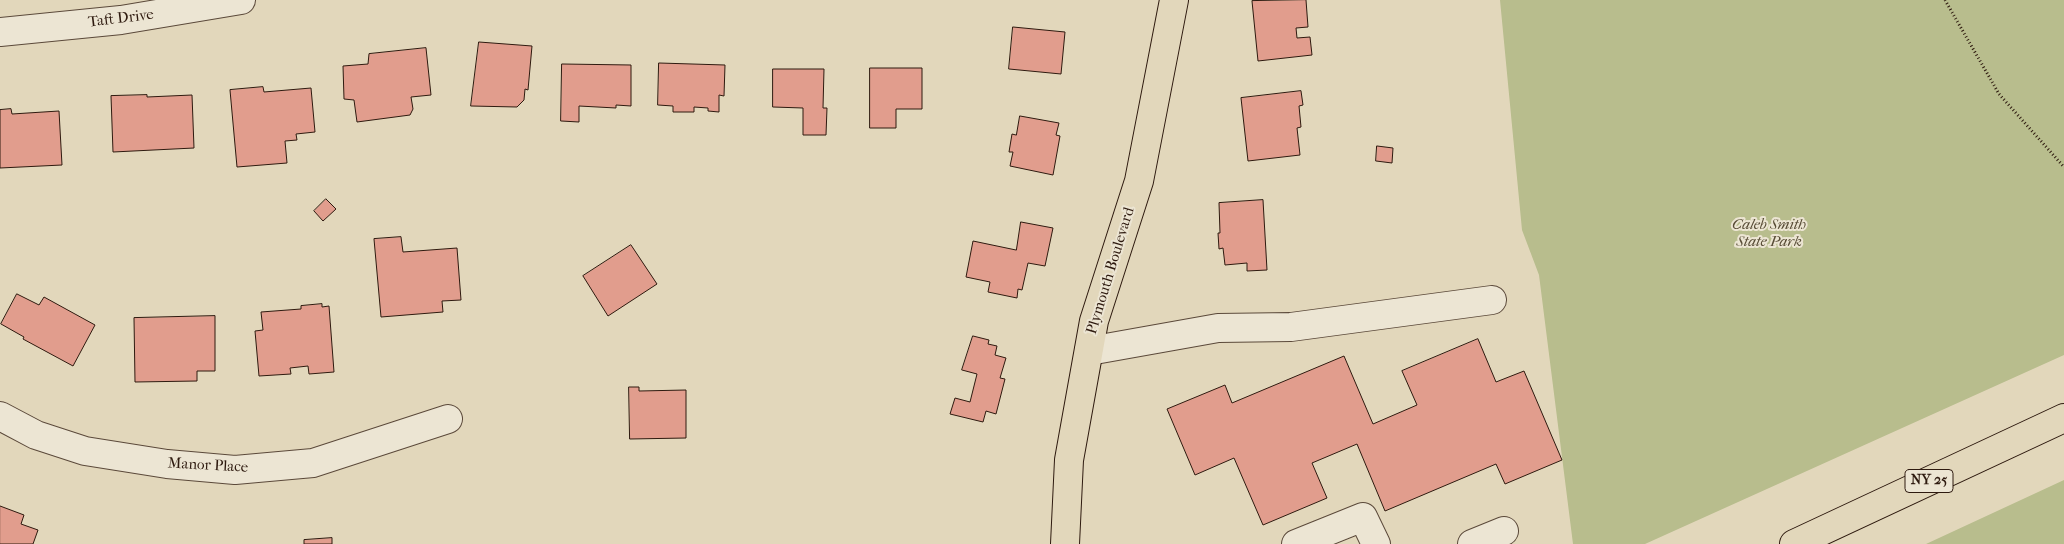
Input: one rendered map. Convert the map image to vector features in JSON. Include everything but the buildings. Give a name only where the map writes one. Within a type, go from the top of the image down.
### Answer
[{"type":"main road","name":"Plymouth Boulevard","points":[[1065,544],[1069,460],[1094,321],[1139,181],[1174,0]]},
{"type":"main road","name":"NY 25","points":[[1794,544],[2064,418]]},
{"type":"street","name":"Taft Drive","points":[[0,32],[121,20],[241,0]]},
{"type":"street","points":[[1089,351],[1218,328],[1291,327],[1492,300]]},
{"type":"street","name":"Manor Place","points":[[0,416],[36,435],[85,451],[167,464],[235,470],[313,462],[448,420]]},
{"type":"street","points":[[1296,544],[1363,517],[1376,544]]},
{"type":"street","points":[[1472,544],[1504,531]]},
{"type":"path","points":[[1945,0],[1999,94],[2064,167]]},
{"type":"green space","name":"Caleb Smith State Park","points":[[1500,0],[2064,0],[2064,355],[1645,544],[1573,544],[1539,275],[1522,230]]},
{"type":"green space","points":[[2064,480],[2064,544],[1926,544]]}]
